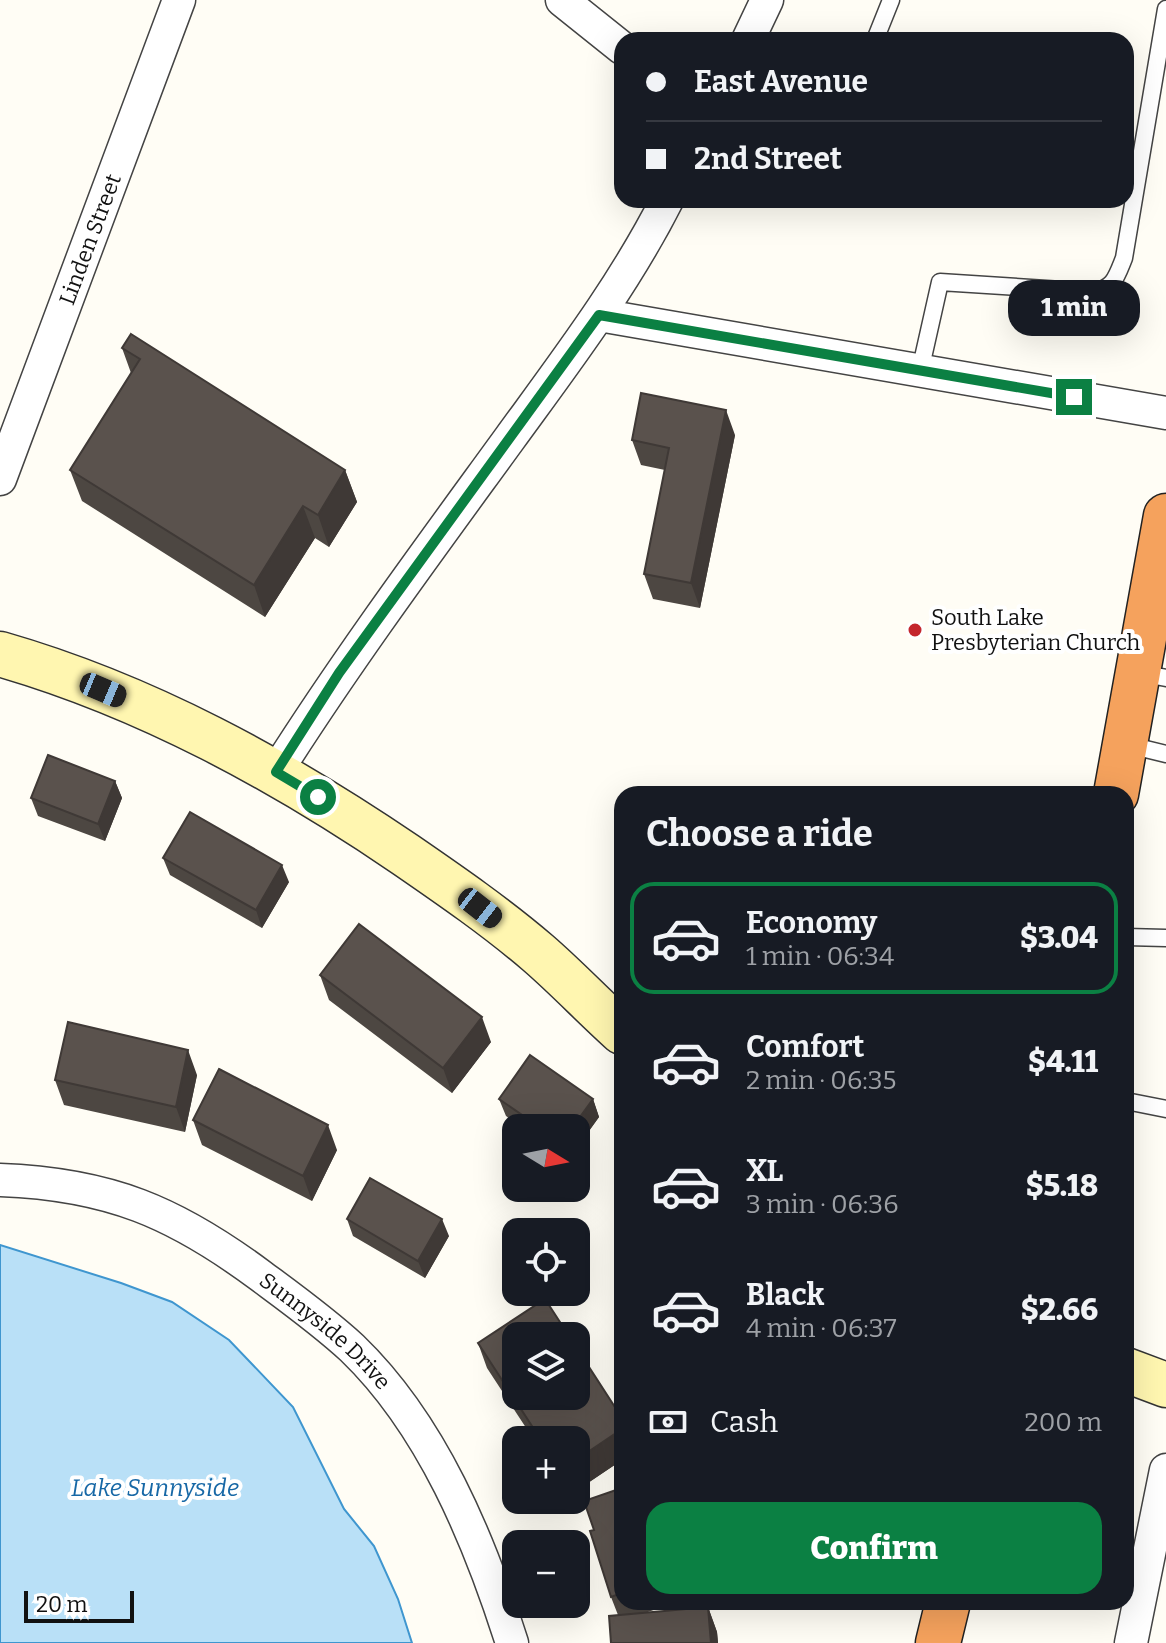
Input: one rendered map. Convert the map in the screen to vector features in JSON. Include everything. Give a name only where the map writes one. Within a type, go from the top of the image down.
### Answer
[{"type":"highway","points":[[1117,786],[1125,744],[1152,675],[1166,516]]},
{"type":"highway","points":[[938,1643],[946,1610]]},
{"type":"street","name":"Linden Street","points":[[0,479],[179,0]]},
{"type":"street","points":[[562,0],[614,42]]},
{"type":"street","points":[[752,32],[767,0]]},
{"type":"street","points":[[276,772],[339,673],[599,315],[645,243],[663,208]]},
{"type":"street","points":[[599,315],[1166,413]]},
{"type":"street","points":[[0,654],[52,669],[154,711],[276,772],[339,810],[461,892],[537,953],[614,1025]]},
{"type":"street","name":"Sunnyside Drive","points":[[0,1180],[48,1182],[115,1196],[162,1214],[222,1247],[351,1347],[382,1380],[430,1451],[462,1511],[495,1590],[512,1643]]},
{"type":"street","points":[[1134,1373],[1166,1385]]},
{"type":"street","points":[[1131,1643],[1148,1587],[1166,1470]]},
{"type":"lane","points":[[878,32],[891,0]]},
{"type":"lane","points":[[1134,199],[1166,9]]},
{"type":"lane","points":[[920,371],[940,282],[1093,292],[1107,289],[1124,258],[1132,208]]},
{"type":"lane","points":[[1125,744],[1166,754]]},
{"type":"lane","points":[[1134,937],[1166,938]]},
{"type":"lane","points":[[1134,1103],[1166,1109]]},
{"type":"water","name":"Lake Sunnyside","points":[[0,1245],[172,1302],[229,1340],[293,1407],[344,1509],[374,1546],[398,1599],[412,1643],[0,1643]]},
{"type":"building","points":[[131,334],[345,470],[318,515],[303,506],[254,585],[70,470],[140,359],[122,348]]},
{"type":"building","points":[[641,393],[726,410],[691,583],[644,574],[669,448],[632,440]]},
{"type":"building","points":[[48,755],[115,781],[98,824],[31,798]]},
{"type":"building","points":[[190,812],[282,865],[256,910],[163,858]]},
{"type":"building","points":[[359,924],[482,1017],[443,1068],[320,975]]},
{"type":"building","points":[[68,1022],[188,1050],[176,1107],[55,1080]]},
{"type":"building","points":[[530,1055],[593,1099],[582,1114],[521,1114],[499,1099]]},
{"type":"building","points":[[219,1069],[328,1125],[303,1176],[193,1120]]},
{"type":"building","points":[[370,1178],[442,1219],[418,1261],[347,1219]]},
{"type":"building","points":[[534,1306],[550,1306],[560,1322],[510,1322]]},
{"type":"building","points":[[502,1327],[502,1380],[478,1343]]},
{"type":"building","points":[[590,1369],[614,1406],[614,1434],[590,1451],[590,1426],[532,1426],[522,1410],[590,1410]]},
{"type":"building","points":[[614,1491],[614,1596],[611,1597],[590,1531],[594,1530],[588,1514],[590,1499]]},
{"type":"building","points":[[708,1610],[711,1643],[611,1643],[609,1616]]},
{"type":"place","name":"South Lake Presbyterian Church","points":[[915,630]]},
{"type":"route","points":[[318,797],[276,772],[339,673],[599,315],[1074,397]]}]
